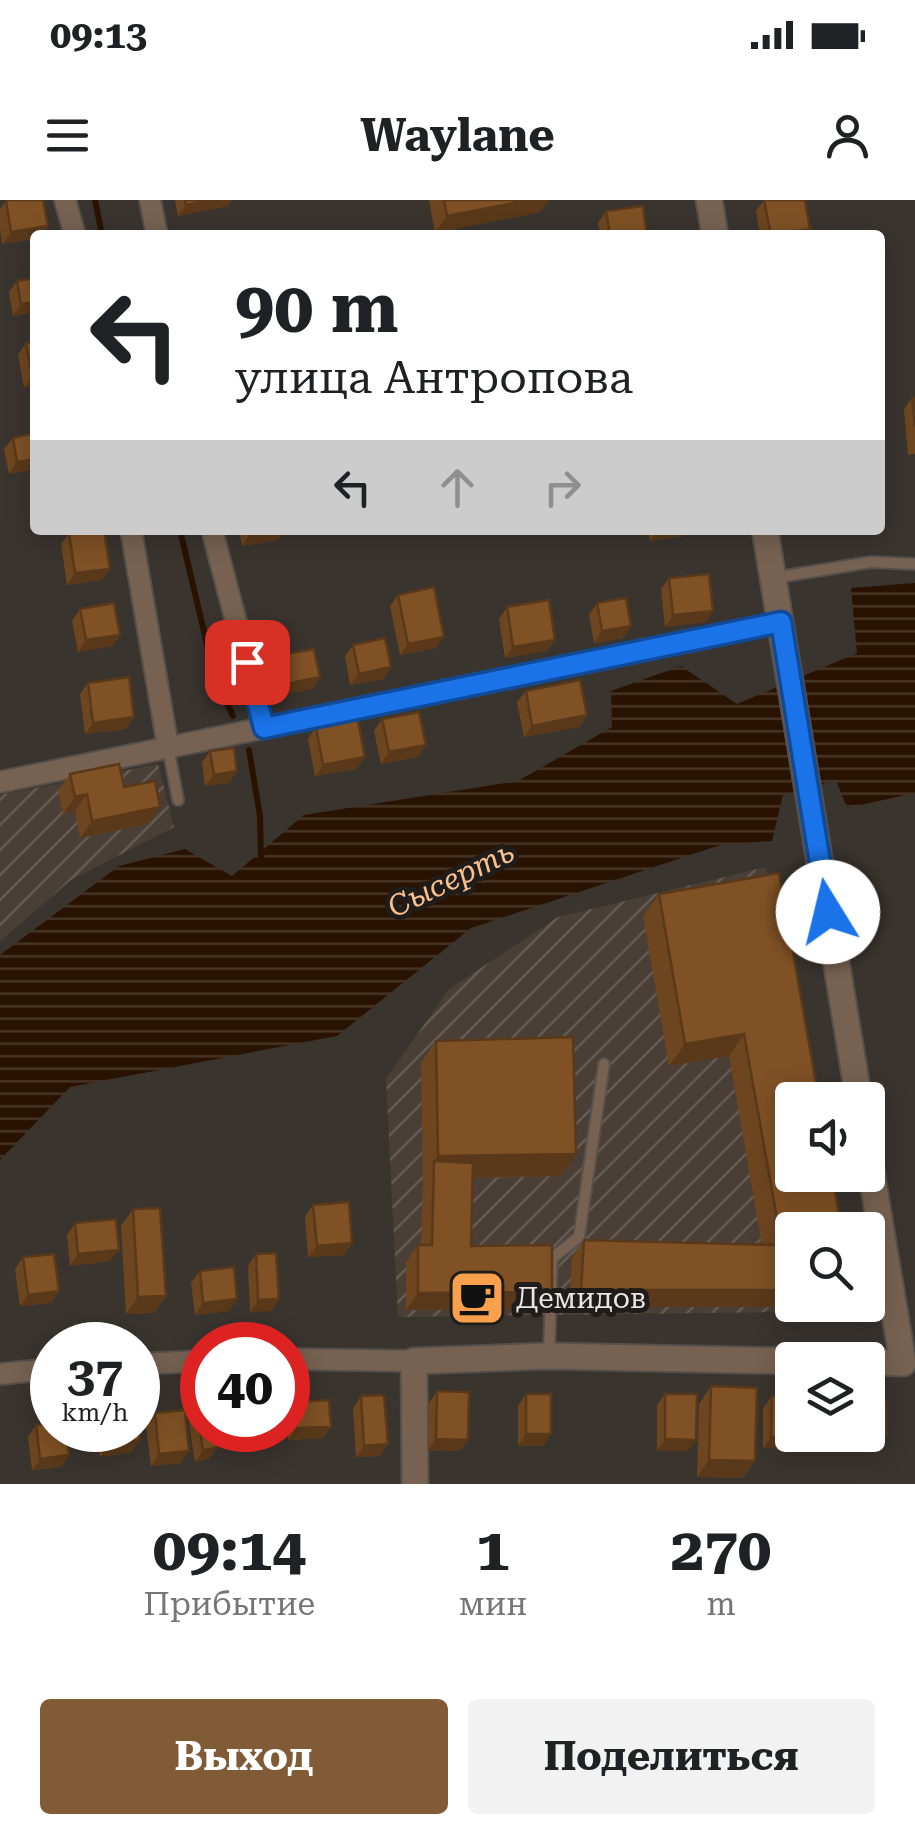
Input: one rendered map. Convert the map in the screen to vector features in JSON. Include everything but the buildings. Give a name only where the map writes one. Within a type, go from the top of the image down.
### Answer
[{"type":"street","points":[[66,200],[74,230]]},
{"type":"street","points":[[150,200],[155,230]]},
{"type":"street","points":[[709,200],[714,230]]},
{"type":"street","points":[[132,535],[168,747]]},
{"type":"street","points":[[213,535],[264,728]]},
{"type":"street","points":[[766,535],[856,1082]]},
{"type":"street","points":[[0,782],[781,622]]},
{"type":"street","points":[[876,1192],[909,1364]]},
{"type":"street","points":[[310,1359],[414,1361],[549,1356],[775,1361]]},
{"type":"street","points":[[414,1361],[415,1484]]},
{"type":"street","points":[[0,1374],[30,1371]]},
{"type":"lane","points":[[773,578],[871,562],[915,564]]},
{"type":"lane","points":[[168,747],[178,800]]},
{"type":"lane","points":[[549,1356],[552,1258],[579,1237],[604,1064]]},
{"type":"shaded area","points":[[158,764],[174,827],[71,880],[0,941],[0,795]]},
{"type":"shaded area","points":[[766,867],[807,1082],[775,1082],[775,1192],[792,1192],[792,1212],[775,1212],[775,1312],[398,1317],[386,1079],[449,989],[558,917]]},
{"type":"water","name":"Сысерть","points":[[915,583],[915,793],[847,808],[836,780],[783,795],[772,841],[720,845],[471,928],[337,1036],[70,1087],[0,1160],[0,955],[119,866],[185,849],[232,876],[304,815],[518,781],[612,727],[611,691],[681,666],[737,704],[857,653],[851,588]]},
{"type":"waterway","points":[[95,200],[101,230]]},
{"type":"waterway","points":[[181,535],[214,674],[233,716]]},
{"type":"waterway","points":[[249,750],[260,816],[261,857]]},
{"type":"place","name":"Демидов","points":[[477,1298]]},
{"type":"route","points":[[247,662],[264,728],[781,622],[828,912]]}]
